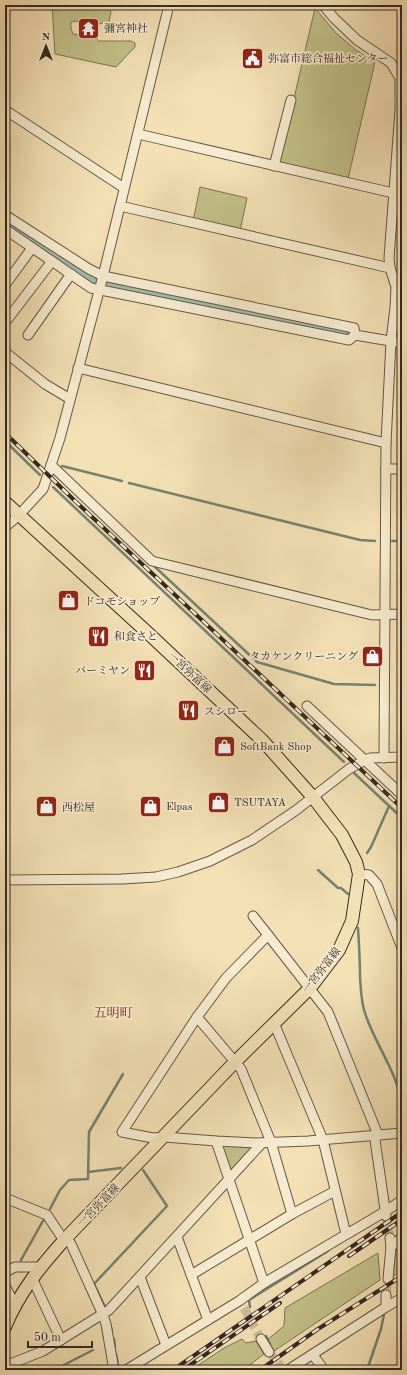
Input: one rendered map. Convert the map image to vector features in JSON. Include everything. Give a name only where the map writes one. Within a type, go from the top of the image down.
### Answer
[{"type":"main road","name":"一宮弥富線","points":[[5,502],[262,740],[312,796],[342,835],[356,862],[359,874],[352,921],[339,950],[310,988],[234,1062],[66,1238],[32,1278],[14,1306],[5,1327]]},
{"type":"street","points":[[5,527],[19,515],[43,489],[51,465],[101,282],[169,5]]},
{"type":"street","points":[[323,5],[357,40],[399,70],[400,78],[398,195],[389,258],[390,268],[396,287],[391,341],[386,443],[384,758]]},
{"type":"street","points":[[274,166],[291,100]]},
{"type":"street","points":[[5,110],[124,188]]},
{"type":"street","points":[[138,134],[398,195]]},
{"type":"street","points":[[120,206],[390,268]]},
{"type":"street","points":[[5,215],[89,269],[101,282],[349,340],[355,335],[402,343]]},
{"type":"street","points":[[5,229],[91,288],[101,282],[354,328],[355,335]]},
{"type":"street","points":[[5,285],[32,248]]},
{"type":"street","points":[[7,320],[52,261]]},
{"type":"street","points":[[28,335],[71,274]]},
{"type":"street","points":[[5,352],[45,384],[70,399]]},
{"type":"street","points":[[78,368],[386,443]]},
{"type":"street","points":[[51,465],[152,561],[372,615],[402,614]]},
{"type":"street","points":[[386,469],[402,469]]},
{"type":"street","points":[[307,706],[402,795]]},
{"type":"street","points":[[5,880],[122,879],[156,877],[178,872],[210,861],[252,840],[295,811],[312,796],[364,760],[370,758],[402,758]]},
{"type":"street","points":[[359,874],[368,875],[377,884],[402,946]]},
{"type":"street","points":[[253,916],[328,1012],[378,1135]]},
{"type":"street","points":[[268,936],[226,978],[197,1016],[122,1132],[153,1138],[164,1136],[216,1141],[262,1143],[323,1140],[402,1133]]},
{"type":"street","points":[[197,1016],[241,1069],[271,1142],[292,1214]]},
{"type":"street","points":[[274,1023],[323,1140],[346,1234]]},
{"type":"street","points":[[378,1135],[375,1140],[386,1214]]},
{"type":"street","points":[[216,1141],[264,1283]]},
{"type":"street","points":[[5,1366],[43,1351],[103,1315],[177,1237],[262,1143]]},
{"type":"street","points":[[192,1275],[292,1214],[335,1190]]},
{"type":"street","points":[[126,1370],[208,1320],[241,1304],[264,1283],[346,1234],[386,1214],[402,1200]]},
{"type":"street","points":[[5,1201],[47,1215],[61,1236],[66,1238],[71,1244],[103,1315],[114,1370]]},
{"type":"street","points":[[177,1237],[208,1320]]},
{"type":"street","points":[[388,1279],[391,1243],[402,1237]]},
{"type":"street","points":[[5,1272],[15,1267],[40,1267]]},
{"type":"street","points":[[140,1277],[166,1345]]},
{"type":"street","points":[[32,1278],[61,1340]]},
{"type":"street","points":[[5,1286],[14,1306]]},
{"type":"street","points":[[386,1295],[386,1307]]},
{"type":"street","points":[[285,1369],[313,1354],[402,1298]]},
{"type":"street","points":[[261,1339],[269,1352]]},
{"type":"street","points":[[313,1354],[324,1370]]},
{"type":"shaded area","points":[[52,5],[105,5],[111,12],[109,22],[93,25],[76,21],[71,22],[73,34],[95,37],[99,41],[131,41],[135,43],[135,47],[116,67],[55,54]]},
{"type":"shaded area","points":[[315,8],[336,33],[356,50],[375,62],[348,179],[279,163]]},
{"type":"shaded area","points":[[200,187],[247,198],[240,231],[193,221]]},
{"type":"shaded area","points":[[5,217],[96,278],[348,330],[347,336],[94,284],[5,225]]},
{"type":"shaded area","points":[[224,1145],[254,1148],[234,1170],[229,1171],[222,1149]]},
{"type":"shaded area","points":[[402,1240],[402,1271],[391,1277],[396,1248]]},
{"type":"shaded area","points":[[378,1253],[380,1280],[271,1353],[267,1340],[284,1326],[285,1308]]},
{"type":"shaded area","points":[[242,1339],[246,1343],[256,1341],[264,1354],[243,1370],[191,1370],[224,1348]]},
{"type":"waterway","points":[[5,441],[40,475]]},
{"type":"waterway","points":[[62,466],[122,481]]},
{"type":"waterway","points":[[129,483],[360,540],[375,541]]},
{"type":"waterway","points":[[53,487],[344,762]]},
{"type":"waterway","points":[[392,541],[402,541]]},
{"type":"waterway","points":[[154,566],[257,662],[334,684],[375,685]]},
{"type":"waterway","points":[[354,773],[402,818]]},
{"type":"waterway","points":[[367,853],[389,806]]},
{"type":"waterway","points":[[318,870],[338,888],[341,888],[348,894]]},
{"type":"waterway","points":[[358,928],[362,1000],[364,1009],[369,1025],[392,1071],[400,1095],[402,1107]]},
{"type":"waterway","points":[[50,1209],[60,1190],[69,1180],[88,1179],[89,1132],[123,1074]]},
{"type":"waterway","points":[[88,1172],[121,1168]]},
{"type":"waterway","points":[[105,1307],[94,1284],[167,1206],[143,1170]]},
{"type":"waterway","points":[[21,1260],[44,1219]]},
{"type":"waterway","points":[[250,1307],[249,1300],[328,1251]]},
{"type":"waterway","points":[[367,1370],[381,1329],[384,1314]]},
{"type":"waterway","points":[[111,1327],[112,1333]]},
{"type":"waterway","points":[[266,1336],[270,1344]]},
{"type":"waterway","points":[[114,1339],[115,1347]]},
{"type":"waterway","points":[[54,1370],[93,1350]]},
{"type":"waterway","points":[[116,1354],[118,1365]]},
{"type":"tunnel","points":[[386,1217],[390,1238]]},
{"type":"tunnel","points":[[386,1295],[388,1279]]},
{"type":"tunnel","points":[[244,1308],[261,1339]]},
{"type":"tunnel","points":[[269,1352],[282,1368]]},
{"type":"railway","points":[[5,433],[74,500],[402,808]]},
{"type":"railway","points":[[173,1370],[402,1212]]},
{"type":"railway","points":[[349,1256],[397,1223]]},
{"type":"railway","points":[[260,1370],[318,1329],[402,1276]]},
{"type":"railway","points":[[183,1370],[280,1303]]},
{"type":"place","name":"彌宮神社","points":[[88,28]]},
{"type":"place","name":"弥富市総合福祉センター","points":[[253,58]]},
{"type":"place","name":"ドコモショップ","points":[[69,601]]},
{"type":"place","name":"和食さと","points":[[99,636]]},
{"type":"place","name":"タカケンクリーニング","points":[[373,656]]},
{"type":"place","name":"バーミヤン","points":[[145,670]]},
{"type":"place","name":"スシロー","points":[[188,711]]},
{"type":"place","name":"SoftBank Shop","points":[[224,746]]},
{"type":"place","name":"TSUTAYA","points":[[219,802]]},
{"type":"place","name":"Elpas","points":[[150,806]]},
{"type":"place","name":"西松屋","points":[[46,807]]},
{"type":"district","name":"五明町","points":[[113,1012]]}]
